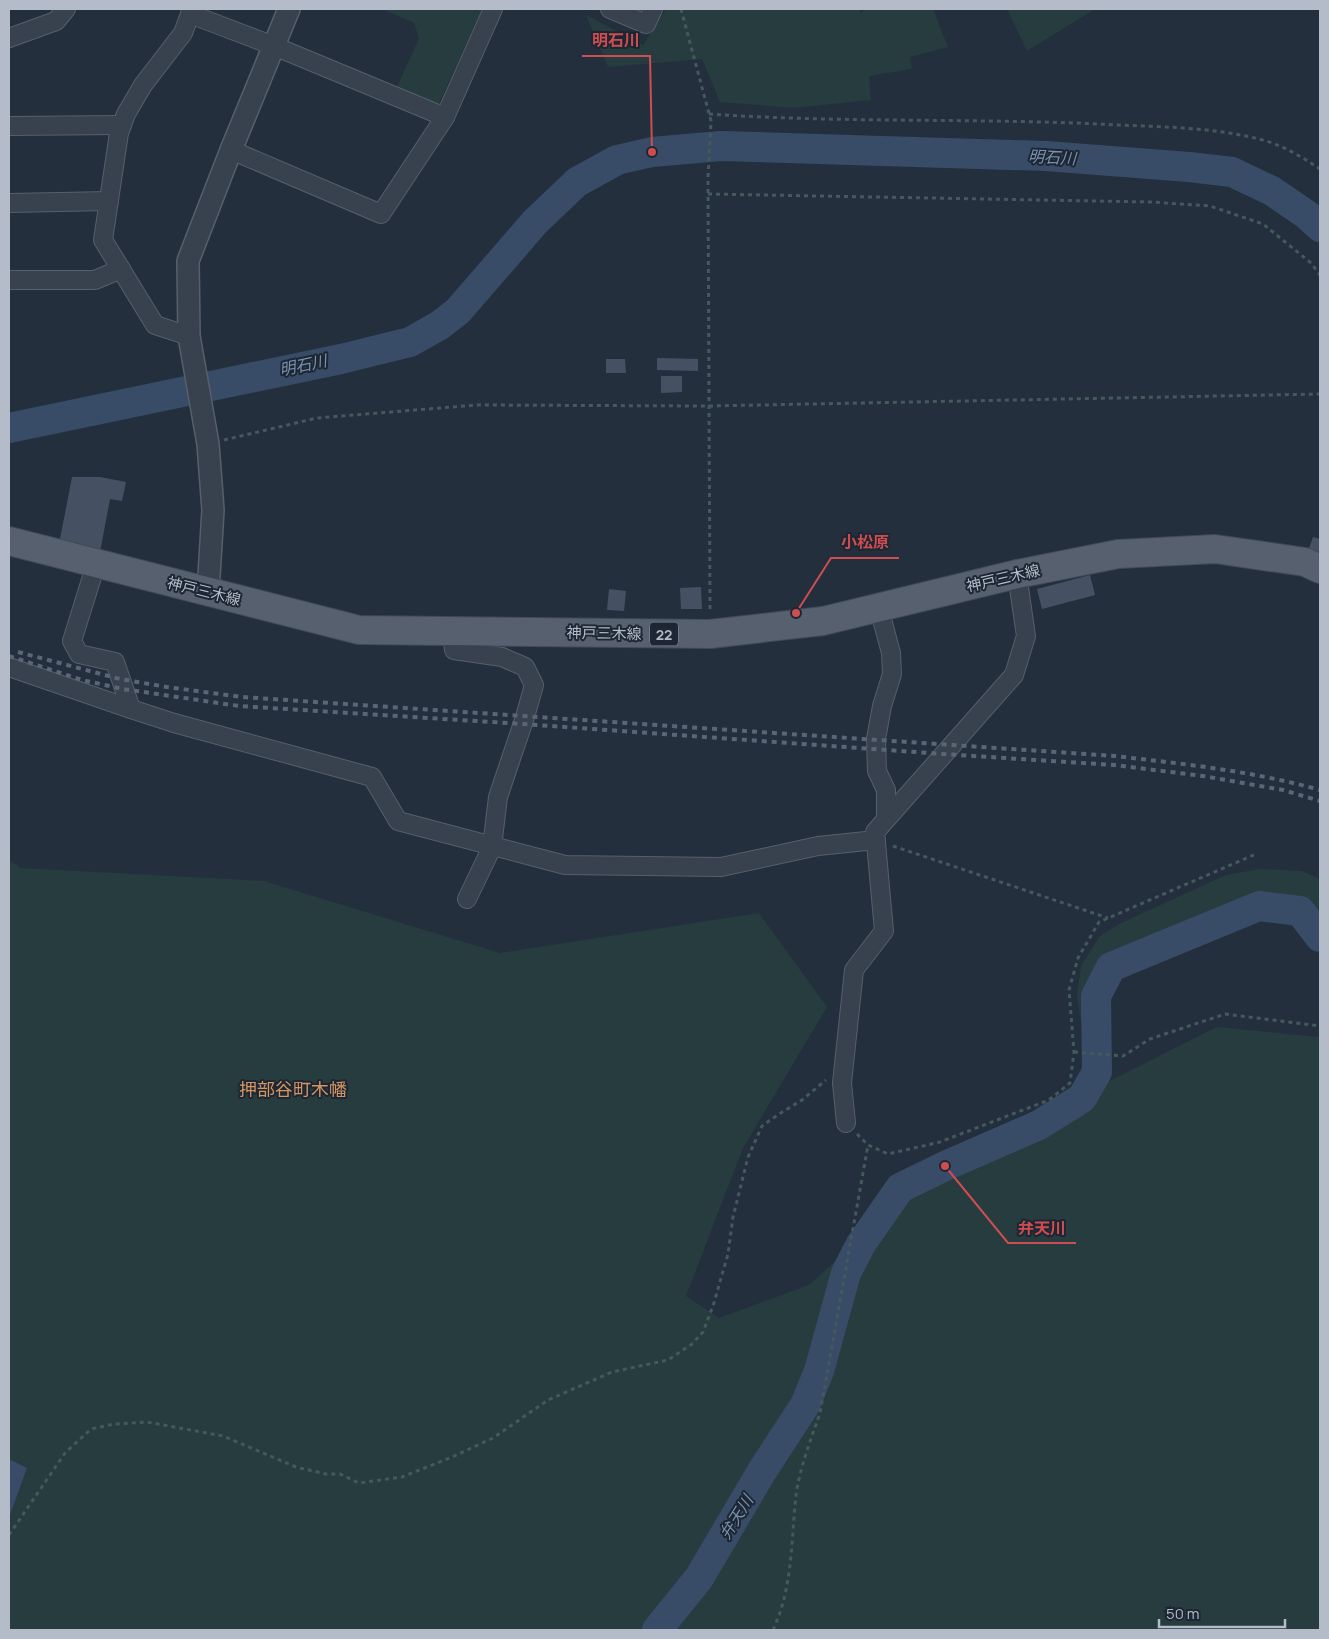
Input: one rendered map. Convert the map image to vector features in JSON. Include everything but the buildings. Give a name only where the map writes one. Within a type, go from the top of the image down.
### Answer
[{"type":"main road","name":"神戸三木線","points":[[9,541],[359,630],[710,634],[823,621],[1017,574],[1118,554],[1215,549],[1305,562],[1320,568]]},
{"type":"street","points":[[9,38],[56,21],[66,9]]},
{"type":"street","points":[[208,592],[213,510],[208,444],[188,336],[188,261],[289,9]]},
{"type":"street","points":[[231,150],[380,214],[445,117],[494,9]]},
{"type":"street","points":[[610,9],[646,24],[653,9]]},
{"type":"street","points":[[188,336],[155,325],[104,240],[122,125],[126,114],[143,86],[183,33],[191,12],[445,117]]},
{"type":"street","points":[[9,126],[122,125]]},
{"type":"street","points":[[9,204],[109,201]]},
{"type":"street","points":[[9,280],[95,280],[121,269]]},
{"type":"street","points":[[96,564],[72,641],[79,654],[115,662],[131,709]]},
{"type":"street","points":[[846,1123],[842,1083],[854,970],[884,931],[875,832],[1014,675],[1026,636],[1017,574]]},
{"type":"street","points":[[879,608],[891,653],[892,674],[882,706],[876,740],[877,771],[886,790],[886,819]]},
{"type":"street","points":[[452,631],[454,650],[502,657],[510,660],[525,667],[534,685],[498,797],[492,847],[466,899]]},
{"type":"street","points":[[9,667],[174,723],[372,777],[398,821],[565,865],[721,867],[818,846],[876,840]]},
{"type":"path","points":[[681,9],[711,121],[708,178],[710,634]]},
{"type":"path","points":[[709,114],[783,119],[1055,122],[1200,129],[1261,139],[1299,155],[1320,169]]},
{"type":"path","points":[[708,194],[1151,202],[1210,206],[1262,224],[1311,263],[1320,275]]},
{"type":"path","points":[[208,444],[317,418],[477,405],[709,406],[1320,394]]},
{"type":"path","points":[[876,840],[1108,918]]},
{"type":"path","points":[[846,1123],[868,1145],[888,1154],[940,1142],[1049,1100],[1070,1083],[1074,1052],[1069,990],[1078,958],[1099,922],[1256,854]]},
{"type":"path","points":[[1074,1052],[1123,1056],[1150,1039],[1225,1014],[1320,1026]]},
{"type":"path","points":[[9,1535],[65,1453],[90,1429],[114,1424],[147,1422],[224,1436],[296,1467],[326,1474],[340,1474],[359,1484],[402,1476],[452,1457],[494,1438],[548,1400],[612,1372],[668,1360],[692,1344],[703,1332],[714,1306],[728,1254],[733,1217],[748,1156],[762,1126],[802,1100],[823,1082],[843,1070]]},
{"type":"path","points":[[773,1630],[782,1612],[789,1580],[797,1492],[809,1444],[820,1413],[868,1145]]},
{"type":"green space","points":[[382,9],[482,9],[437,108],[396,89],[419,38],[414,23]]},
{"type":"green space","points":[[666,9],[861,9],[860,14],[865,9],[933,9],[948,47],[910,57],[912,69],[869,76],[871,100],[793,108],[720,102],[702,59],[608,67],[586,15],[643,45]]},
{"type":"green space","points":[[1007,9],[1095,9],[1027,51]]},
{"type":"green space","points":[[9,860],[21,868],[264,881],[500,953],[759,913],[827,1007],[743,1148],[686,1296],[719,1318],[809,1285],[940,1166],[1217,1027],[1320,1037],[1320,1630],[9,1630],[9,1518],[27,1468],[9,1459]]},
{"type":"green space","points":[[1260,869],[1302,871],[1320,879],[1320,922],[1315,915],[1295,900],[1240,901],[1134,946],[1101,972],[1090,995],[1093,1047],[1085,1049],[1077,995],[1081,966],[1100,936],[1121,923],[1226,875]]},
{"type":"water","points":[[9,1459],[27,1468],[9,1518]]},
{"type":"waterway","name":"明石川","points":[[9,428],[341,359],[410,342],[440,325],[458,311],[535,222],[577,182],[617,160],[652,152],[721,146],[1046,156],[1189,167],[1232,172],[1272,191],[1307,215],[1320,227]]},
{"type":"waterway","name":"弁天川","points":[[657,1630],[699,1578],[762,1471],[805,1405],[819,1371],[846,1273],[861,1244],[900,1188],[1039,1125],[1082,1098],[1097,1072],[1096,996],[1111,967],[1259,906],[1300,911],[1320,937]]},
{"type":"railway","points":[[18,652],[120,679],[242,697],[1115,756],[1244,773],[1320,790]]},
{"type":"railway","points":[[9,656],[82,680],[123,689],[239,706],[1114,765],[1203,776],[1283,790],[1320,801]]},
{"type":"place","name":"明石川","points":[[652,152]]},
{"type":"place","name":"小松原","points":[[796,613]]},
{"type":"place","name":"弁天川","points":[[945,1166]]},
{"type":"district","name":"押部谷町木幡","points":[[293,1089]]}]
